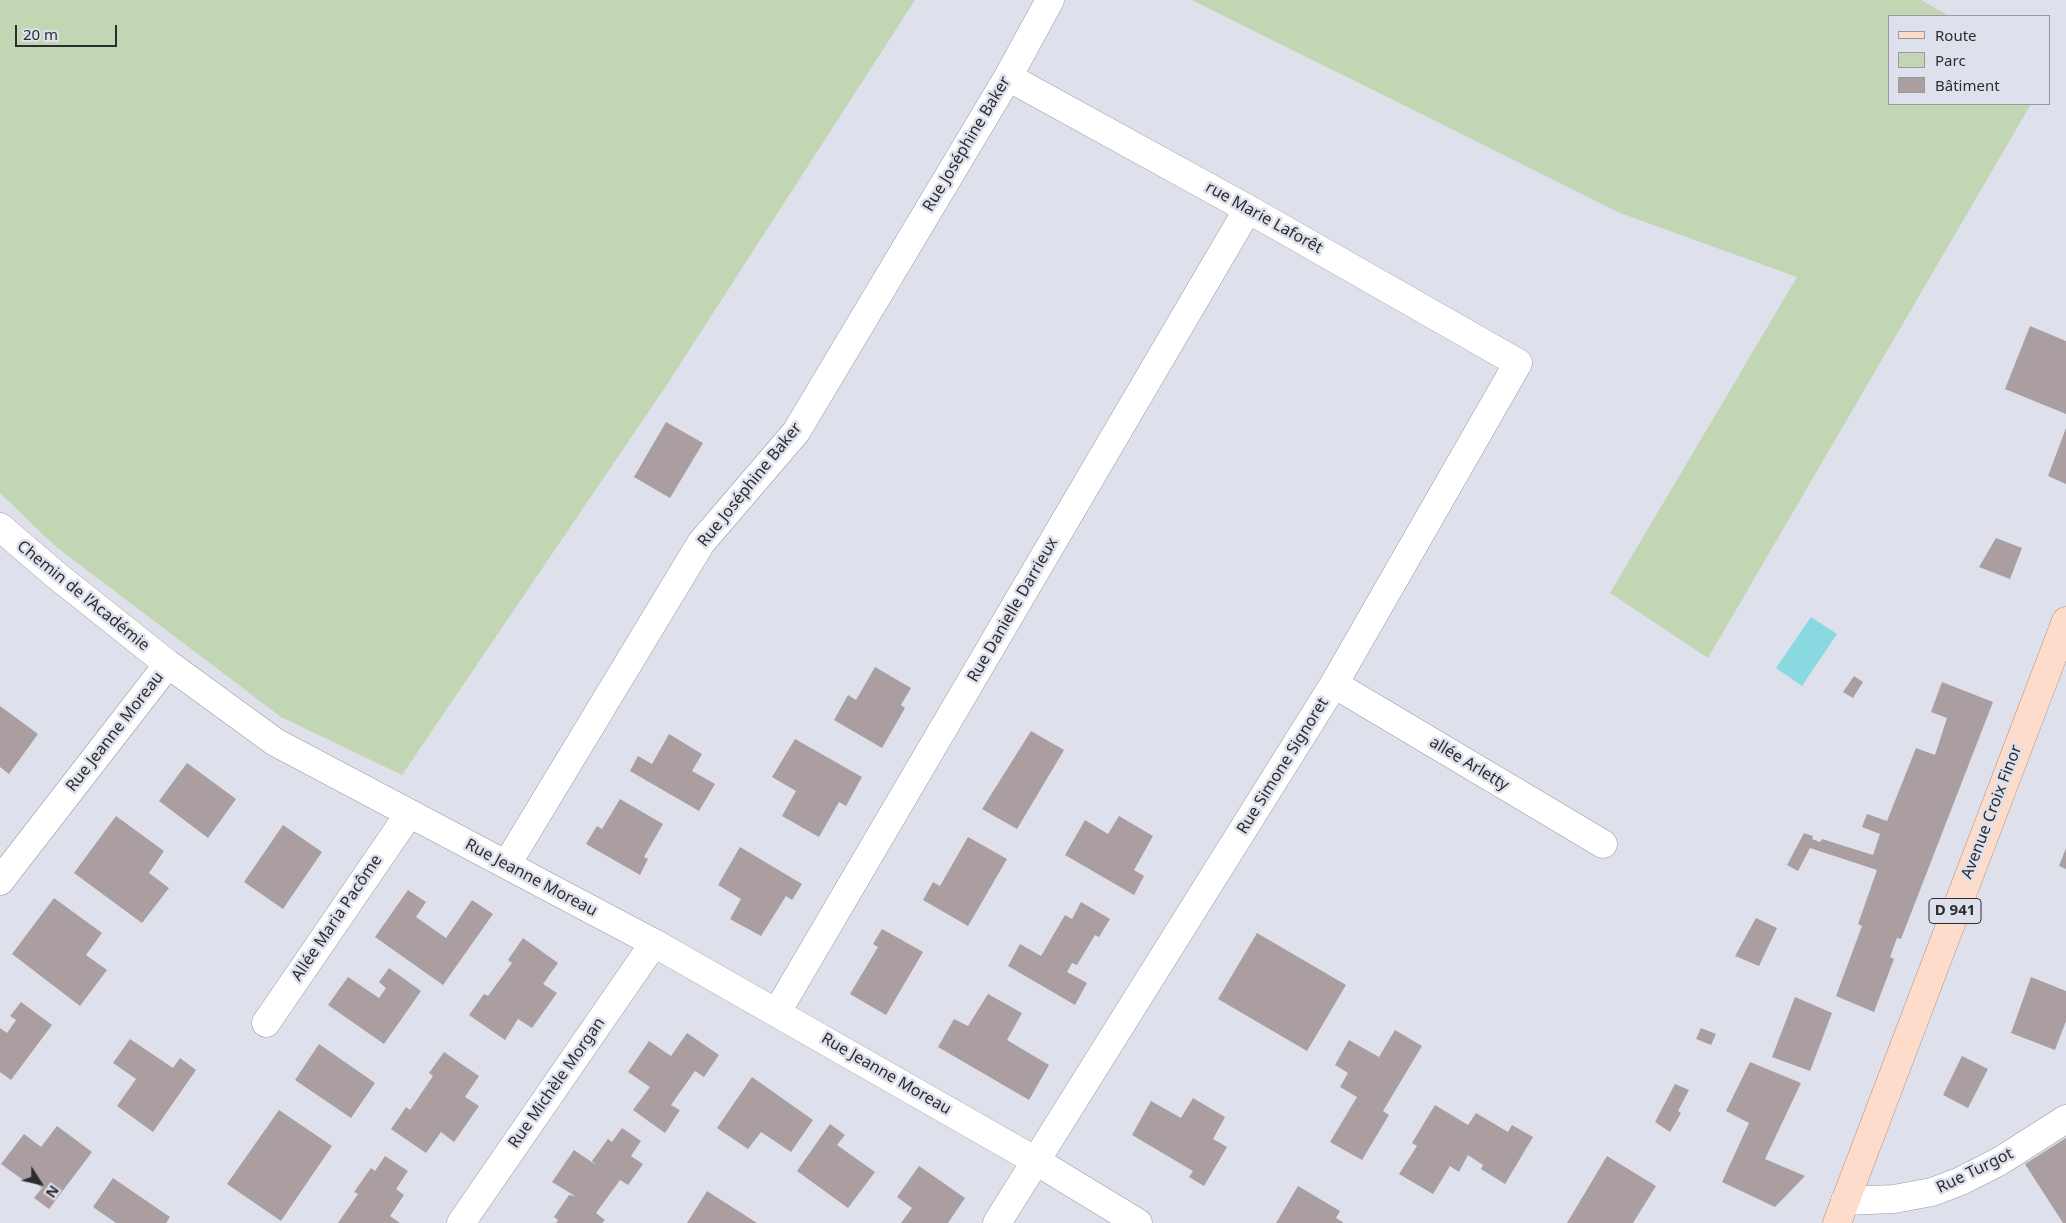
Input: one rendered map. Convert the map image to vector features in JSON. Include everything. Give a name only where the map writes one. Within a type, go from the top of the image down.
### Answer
[{"type":"main road","name":"Avenue Croix Finor","points":[[1841,1212],[2066,621]]},
{"type":"street","name":"Rue Joséphine Baker","points":[[506,864],[701,543],[796,432],[1008,77],[1050,0]]},
{"type":"street","name":"rue Marie Laforêt","points":[[1008,77],[1248,209],[1518,363]]},
{"type":"street","name":"Rue Danielle Darrieux","points":[[777,1012],[1248,209]]},
{"type":"street","name":"Rue Simone Signoret","points":[[997,1223],[1334,684],[1518,363]]},
{"type":"street","name":"Chemin de l’Académie","points":[[0,527],[56,575],[168,664]]},
{"type":"street","name":"Rue Jeanne Moreau","points":[[0,881],[168,664],[275,742],[654,943],[1036,1161],[1138,1223]]},
{"type":"street","name":"allée Arletty","points":[[1334,684],[1603,844]]},
{"type":"street","name":"Allée Maria Pacôme","points":[[266,1023],[409,814]]},
{"type":"street","name":"Rue Michèle Morgan","points":[[461,1223],[654,943]]},
{"type":"street","name":"Rue Turgot","points":[[1841,1212],[1932,1192],[1962,1181],[2000,1161],[2066,1119]]},
{"type":"green space","points":[[0,0],[915,0],[666,386],[402,775],[281,717],[55,546],[0,493]]},
{"type":"green space","points":[[1192,0],[1921,0],[1947,15],[1888,15],[1888,105],[2030,105],[1708,658],[1610,593],[1797,277],[1620,213]]},
{"type":"water","points":[[1811,617],[1837,634],[1802,686],[1776,668]]},
{"type":"building","points":[[2030,326],[2066,341],[2066,414],[2005,389]]},
{"type":"building","points":[[666,422],[703,443],[670,498],[634,477]]},
{"type":"building","points":[[2066,428],[2066,484],[2048,476]]},
{"type":"building","points":[[1996,538],[2022,548],[2010,579],[1979,567]]},
{"type":"building","points":[[875,667],[911,688],[901,705],[905,708],[882,748],[834,720],[848,695],[856,700]]},
{"type":"building","points":[[1854,676],[1863,682],[1853,698],[1843,692]]},
{"type":"building","points":[[1942,682],[1993,702],[1901,939],[1897,938],[1890,957],[1894,959],[1874,1012],[1836,996],[1862,926],[1858,924],[1877,870],[1810,848],[1798,871],[1787,865],[1804,833],[1813,836],[1812,839],[1820,842],[1822,839],[1873,855],[1880,834],[1862,827],[1867,814],[1887,821],[1916,748],[1935,755],[1947,718],[1931,712]]},
{"type":"building","points":[[0,706],[38,734],[9,774],[0,767]]},
{"type":"building","points":[[1031,731],[1064,750],[1017,829],[982,809]]},
{"type":"building","points":[[669,734],[702,754],[692,771],[715,784],[699,811],[630,771],[638,756],[652,764]]},
{"type":"building","points":[[795,739],[862,777],[846,806],[839,802],[819,837],[782,816],[796,791],[772,777]]},
{"type":"building","points":[[187,763],[236,799],[208,838],[159,801]]},
{"type":"building","points":[[620,799],[663,824],[644,857],[648,859],[640,875],[586,844],[597,826],[602,829]]},
{"type":"building","points":[[116,816],[164,851],[149,873],[169,888],[142,923],[74,873]]},
{"type":"building","points":[[1119,816],[1153,836],[1134,870],[1144,876],[1134,895],[1065,855],[1085,820],[1108,834]]},
{"type":"building","points":[[283,825],[322,852],[283,909],[244,882]]},
{"type":"building","points":[[968,837],[1007,859],[968,926],[923,900],[933,882],[940,886]]},
{"type":"building","points":[[740,847],[802,884],[792,900],[786,896],[761,936],[730,919],[741,899],[718,885]]},
{"type":"building","points":[[2066,848],[2066,869],[2059,866]]},
{"type":"building","points":[[408,890],[426,902],[416,917],[446,938],[472,900],[493,914],[443,985],[375,937]]},
{"type":"building","points":[[54,898],[102,933],[86,955],[107,970],[80,1006],[12,954]]},
{"type":"building","points":[[1081,902],[1110,919],[1099,937],[1095,935],[1077,965],[1072,963],[1067,972],[1087,983],[1075,1005],[1008,966],[1020,944],[1041,956],[1065,915],[1072,919]]},
{"type":"building","points":[[1756,918],[1777,928],[1759,966],[1735,956]]},
{"type":"building","points":[[882,929],[923,952],[886,1015],[850,994],[878,947],[873,944]]},
{"type":"building","points":[[1257,933],[1346,985],[1307,1051],[1218,999]]},
{"type":"building","points":[[523,938],[558,963],[543,984],[557,993],[532,1028],[518,1019],[505,1040],[469,1015],[484,994],[488,996],[512,963],[508,960]]},
{"type":"building","points":[[389,968],[421,991],[384,1044],[328,1005],[348,977],[379,998],[386,988],[379,982]]},
{"type":"building","points":[[2031,977],[2066,991],[2066,1021],[2055,1050],[2011,1033]]},
{"type":"building","points":[[988,994],[1022,1013],[1007,1040],[1049,1065],[1029,1100],[938,1047],[954,1019],[968,1026]]},
{"type":"building","points":[[1795,997],[1832,1013],[1810,1071],[1772,1057]]},
{"type":"building","points":[[21,1002],[52,1025],[11,1080],[0,1072],[0,1028],[7,1033],[16,1020],[10,1016]]},
{"type":"building","points":[[1701,1028],[1716,1034],[1711,1045],[1696,1039]]},
{"type":"building","points":[[1395,1030],[1422,1046],[1383,1111],[1389,1115],[1362,1160],[1330,1142],[1357,1097],[1340,1087],[1348,1073],[1335,1065],[1349,1040],[1379,1057]]},
{"type":"building","points":[[687,1033],[719,1055],[704,1077],[695,1071],[671,1105],[680,1110],[665,1133],[633,1110],[650,1087],[628,1072],[649,1041],[671,1056]]},
{"type":"building","points":[[130,1039],[173,1068],[180,1058],[196,1070],[153,1132],[117,1106],[136,1079],[113,1063]]},
{"type":"building","points":[[319,1044],[375,1083],[351,1118],[295,1080]]},
{"type":"building","points":[[444,1052],[479,1076],[465,1097],[479,1106],[454,1142],[441,1132],[426,1153],[391,1129],[406,1107],[410,1110],[433,1076],[429,1073]]},
{"type":"building","points":[[1962,1056],[1988,1069],[1968,1108],[1943,1095]]},
{"type":"building","points":[[1750,1062],[1801,1083],[1765,1159],[1805,1176],[1775,1207],[1722,1182],[1749,1123],[1726,1111]]},
{"type":"building","points":[[752,1077],[813,1120],[791,1152],[761,1132],[748,1149],[717,1128]]},
{"type":"building","points":[[1675,1084],[1689,1090],[1678,1111],[1681,1113],[1670,1132],[1655,1122]]},
{"type":"building","points":[[1193,1098],[1225,1117],[1213,1139],[1227,1147],[1204,1186],[1189,1177],[1193,1171],[1132,1135],[1151,1101],[1181,1118]]},
{"type":"building","points":[[1435,1105],[1468,1125],[1476,1113],[1508,1132],[1512,1125],[1533,1137],[1505,1184],[1481,1169],[1483,1165],[1468,1155],[1459,1172],[1450,1166],[1433,1194],[1399,1174],[1417,1146],[1412,1143]]},
{"type":"building","points":[[279,1110],[332,1146],[281,1221],[227,1184]]},
{"type":"building","points":[[830,1124],[845,1135],[837,1145],[875,1172],[848,1208],[797,1171]]},
{"type":"building","points":[[57,1126],[92,1152],[49,1209],[34,1198],[42,1188],[29,1178],[26,1182],[1,1164],[24,1134],[41,1147]]},
{"type":"building","points":[[622,1128],[641,1141],[631,1156],[643,1164],[628,1185],[620,1180],[596,1213],[605,1220],[602,1223],[556,1223],[558,1220],[554,1217],[569,1195],[575,1196],[552,1182],[574,1150],[596,1165],[592,1161],[608,1139],[612,1142]]},
{"type":"building","points":[[2066,1138],[2066,1223],[2063,1223],[2025,1164]]},
{"type":"building","points":[[385,1156],[408,1171],[396,1189],[404,1195],[390,1216],[400,1223],[338,1223],[358,1194],[354,1192],[371,1168],[375,1171]]},
{"type":"building","points":[[1607,1156],[1656,1186],[1633,1223],[1567,1223]]},
{"type":"building","points":[[919,1166],[965,1198],[948,1223],[901,1223],[912,1208],[897,1197]]},
{"type":"building","points":[[113,1178],[170,1217],[166,1223],[116,1223],[93,1207]]},
{"type":"building","points":[[1298,1186],[1340,1211],[1336,1218],[1344,1223],[1276,1223]]},
{"type":"building","points":[[707,1191],[757,1223],[687,1223]]}]
